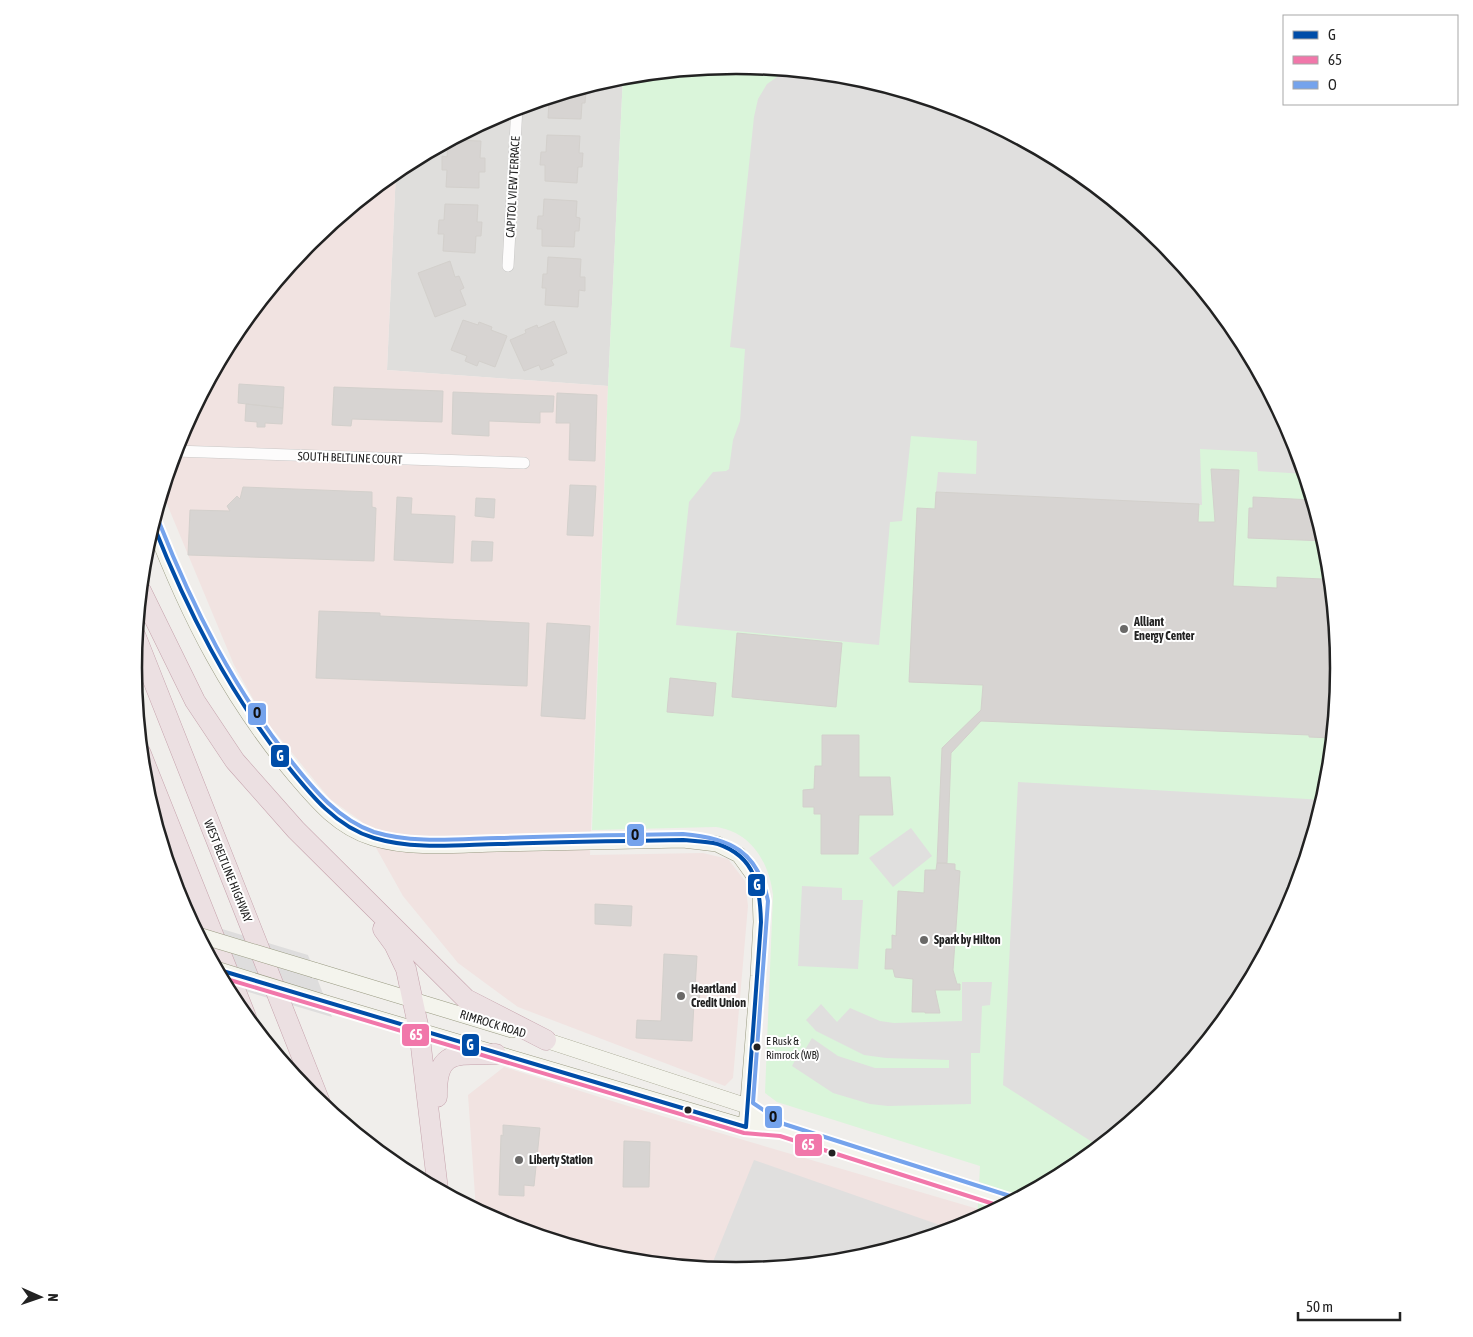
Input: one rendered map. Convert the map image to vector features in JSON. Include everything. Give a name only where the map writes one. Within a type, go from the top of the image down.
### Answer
[{"type":"highway","points":[[146,601],[195,701],[235,761],[296,830],[466,1000],[546,1040]]},
{"type":"highway","name":"WEST BELTLINE HIGHWAY","points":[[142,653],[314,1087]]},
{"type":"highway","points":[[153,783],[233,986]]},
{"type":"highway","points":[[354,888],[394,944],[406,969],[419,1030],[437,1183]]},
{"type":"highway","points":[[436,1166],[438,1135],[437,1076],[441,1065],[447,1059],[458,1055],[496,1054]]},
{"type":"main road","points":[[157,534],[206,645],[234,695],[279,757],[314,798],[341,823],[372,838],[395,843],[466,845],[682,840],[717,844],[739,855],[757,880],[762,901],[746,1127]]},
{"type":"main road","name":"RIMROCK ROAD","points":[[206,937],[546,1040],[748,1106],[781,1130]]},
{"type":"main road","name":"RIMROCK ROAD","points":[[225,972],[746,1127],[781,1130],[1003,1200]]},
{"type":"street","name":"CAPITOL VIEW TERRACE","points":[[508,266],[516,116]]},
{"type":"street","name":"SOUTH BELTLINE COURT","points":[[183,451],[524,463]]},
{"type":"shaded area","points":[[779,75],[814,79],[853,85],[928,105],[1000,135],[1034,153],[1099,197],[1129,221],[1157,248],[1184,276],[1208,306],[1252,371],[1270,405],[1299,474],[1258,471],[1257,452],[1200,449],[1202,505],[936,492],[938,472],[976,474],[977,441],[911,436],[902,521],[890,522],[879,645],[676,625],[689,502],[713,472],[729,469],[733,440],[740,421],[745,349],[730,347],[754,117],[758,99],[767,84]]},
{"type":"shaded area","points":[[623,85],[608,386],[387,370],[396,182],[439,153],[509,119],[545,105]]},
{"type":"shaded area","points":[[396,182],[387,370],[608,386],[590,855],[703,853],[728,859],[745,881],[748,906],[733,1078],[725,1086],[518,1007],[458,963],[403,896],[361,821],[330,799],[265,720],[234,665],[166,501],[173,477],[203,405],[221,371],[265,306],[289,276],[344,221]]},
{"type":"shaded area","points":[[1018,782],[1316,800],[1300,860],[1270,932],[1252,966],[1231,999],[1184,1061],[1129,1116],[1094,1143],[1003,1085]]},
{"type":"shaded area","points":[[911,828],[932,856],[893,887],[869,858]]},
{"type":"shaded area","points":[[802,886],[842,888],[842,900],[863,900],[858,969],[798,966]]},
{"type":"shaded area","points":[[962,982],[992,982],[990,1005],[982,1006],[980,1053],[971,1053],[971,1104],[888,1106],[870,1104],[833,1093],[792,1066],[800,1051],[803,1053],[812,1038],[838,1056],[875,1068],[949,1068],[949,1060],[886,1058],[864,1055],[816,1031],[806,1020],[821,1004],[837,1022],[850,1008],[880,1021],[894,1023],[962,1021]]},
{"type":"shaded area","points":[[504,1067],[628,1106],[978,1209],[978,1212],[928,1232],[890,1243],[853,1252],[814,1258],[775,1262],[698,1262],[620,1252],[545,1232],[476,1203],[468,1095]]},
{"type":"shaded area","points":[[754,1160],[943,1226],[890,1243],[853,1252],[775,1262],[713,1262]]},
{"type":"green space","name":"Alliant Energy Center","points":[[698,75],[775,75],[853,85],[928,105],[1000,135],[1034,153],[1067,174],[1129,221],[1184,276],[1231,338],[1252,371],[1270,405],[1300,477],[1311,515],[1320,552],[1330,630],[1330,707],[1326,746],[1320,785],[1300,860],[1270,932],[1252,966],[1231,999],[1184,1061],[1129,1116],[1099,1140],[1034,1184],[1000,1202],[977,1212],[980,1166],[777,1102],[765,1093],[773,895],[771,883],[762,860],[748,842],[739,835],[716,827],[592,830],[608,386],[623,85]]},
{"type":"pier","points":[[198,922],[308,955],[332,1017],[235,988],[221,966]]},
{"type":"building","points":[[586,93],[585,103],[582,103],[581,119],[548,118],[549,104]]},
{"type":"building","points":[[547,135],[580,136],[579,153],[583,153],[582,167],[578,167],[577,183],[545,181],[545,165],[540,165],[541,152],[546,152]]},
{"type":"building","points":[[463,140],[481,141],[480,158],[485,158],[485,172],[479,172],[479,188],[446,187],[447,170],[442,170],[442,156],[447,157],[448,148]]},
{"type":"building","points":[[544,199],[577,201],[576,217],[580,218],[579,231],[575,231],[574,247],[542,246],[542,229],[537,229],[538,216],[543,216]]},
{"type":"building","points":[[445,204],[478,205],[477,222],[482,222],[481,236],[476,236],[475,253],[443,251],[444,234],[438,234],[439,220],[444,220]]},
{"type":"building","points":[[548,257],[581,259],[580,277],[585,277],[585,291],[579,290],[578,307],[545,305],[546,288],[542,288],[543,274],[547,274]]},
{"type":"building","points":[[450,261],[455,277],[459,276],[464,288],[460,290],[466,305],[435,317],[418,273]]},
{"type":"building","points":[[463,320],[478,325],[479,322],[492,327],[491,330],[507,336],[495,367],[479,361],[477,366],[465,361],[467,356],[451,350]]},
{"type":"building","points":[[554,321],[567,353],[551,360],[554,365],[541,370],[539,365],[524,371],[510,340],[526,333],[525,330],[537,325],[538,328]]},
{"type":"building","points":[[239,384],[284,387],[283,408],[238,403]]},
{"type":"building","points":[[334,387],[443,391],[442,422],[352,419],[351,426],[332,425]]},
{"type":"building","points":[[453,392],[554,396],[553,412],[540,412],[540,423],[489,421],[489,436],[452,434]]},
{"type":"building","points":[[557,393],[597,395],[595,461],[569,460],[570,423],[556,423]]},
{"type":"building","points":[[246,404],[283,408],[282,424],[265,423],[265,427],[257,427],[257,422],[245,421]]},
{"type":"building","name":"Alliant Energy Center","points":[[1211,469],[1239,470],[1233,586],[1277,588],[1277,577],[1323,579],[1330,630],[1331,668],[1327,738],[1309,737],[1309,735],[981,721],[951,753],[947,863],[937,863],[942,748],[981,710],[983,685],[909,682],[917,508],[935,509],[936,492],[1199,504],[1198,522],[1215,522]]},
{"type":"building","points":[[570,485],[596,486],[593,536],[567,535]]},
{"type":"building","points":[[243,487],[372,492],[372,507],[376,508],[374,561],[188,555],[190,510],[230,511],[227,506],[237,496],[240,499]]},
{"type":"building","points":[[397,497],[412,498],[411,514],[455,516],[453,563],[394,560]]},
{"type":"building","points":[[1253,497],[1307,500],[1317,541],[1248,538],[1249,508],[1253,508]]},
{"type":"building","points":[[476,498],[495,499],[494,518],[475,516]]},
{"type":"building","points":[[472,541],[493,542],[492,561],[471,561]]},
{"type":"building","points":[[319,611],[380,613],[380,616],[529,623],[527,686],[316,678]]},
{"type":"building","points":[[547,623],[590,626],[585,719],[541,716]]},
{"type":"building","points":[[737,633],[842,643],[836,707],[732,697]]},
{"type":"building","points":[[670,678],[716,683],[713,716],[667,712]]},
{"type":"building","points":[[822,735],[859,735],[859,777],[890,777],[893,815],[859,815],[858,854],[821,854],[821,814],[814,814],[814,807],[803,807],[803,790],[814,789],[815,766],[822,766]]},
{"type":"building","name":"Spark by Hilton","points":[[937,863],[955,864],[955,870],[960,871],[953,970],[957,984],[960,984],[960,990],[935,990],[940,1013],[912,1012],[913,979],[895,977],[893,969],[885,969],[886,949],[892,949],[892,935],[896,936],[898,891],[924,893],[925,870],[936,870]]},
{"type":"building","points":[[595,904],[632,906],[631,926],[595,924]]},
{"type":"building","name":"Heartland Credit Union","points":[[664,954],[697,956],[695,989],[700,989],[699,1004],[694,1003],[692,1041],[636,1038],[637,1020],[661,1021]]},
{"type":"building","name":"Liberty Station","points":[[503,1125],[540,1128],[534,1186],[524,1185],[524,1196],[499,1195]]},
{"type":"building","points":[[624,1141],[650,1142],[649,1187],[623,1187]]},
{"type":"transit line","name":"O","points":[[160,524],[186,586],[233,677],[292,762],[318,793],[338,812],[361,827],[389,836],[404,838],[451,840],[683,834],[715,839],[739,850],[757,870],[768,901],[753,1103],[784,1124],[1011,1196]]},
{"type":"transit line","name":"G","points":[[157,534],[180,588],[210,649],[227,679],[265,736],[314,798],[336,818],[360,833],[389,842],[451,846],[683,840],[718,844],[741,857],[748,865],[757,885],[761,922],[746,1127],[225,972]]},
{"type":"transit line","name":"65","points":[[230,980],[744,1133],[780,1136],[995,1204]]},
{"type":"place","name":"Alliant Energy Center","points":[[1124,629]]},
{"type":"place","name":"Spark by Hilton","points":[[924,940]]},
{"type":"place","name":"Heartland Credit Union","points":[[681,996]]},
{"type":"place","name":"E Rusk & Rimrock (WB)","points":[[757,1047]]},
{"type":"place","name":"Liberty Station","points":[[519,1160]]}]
